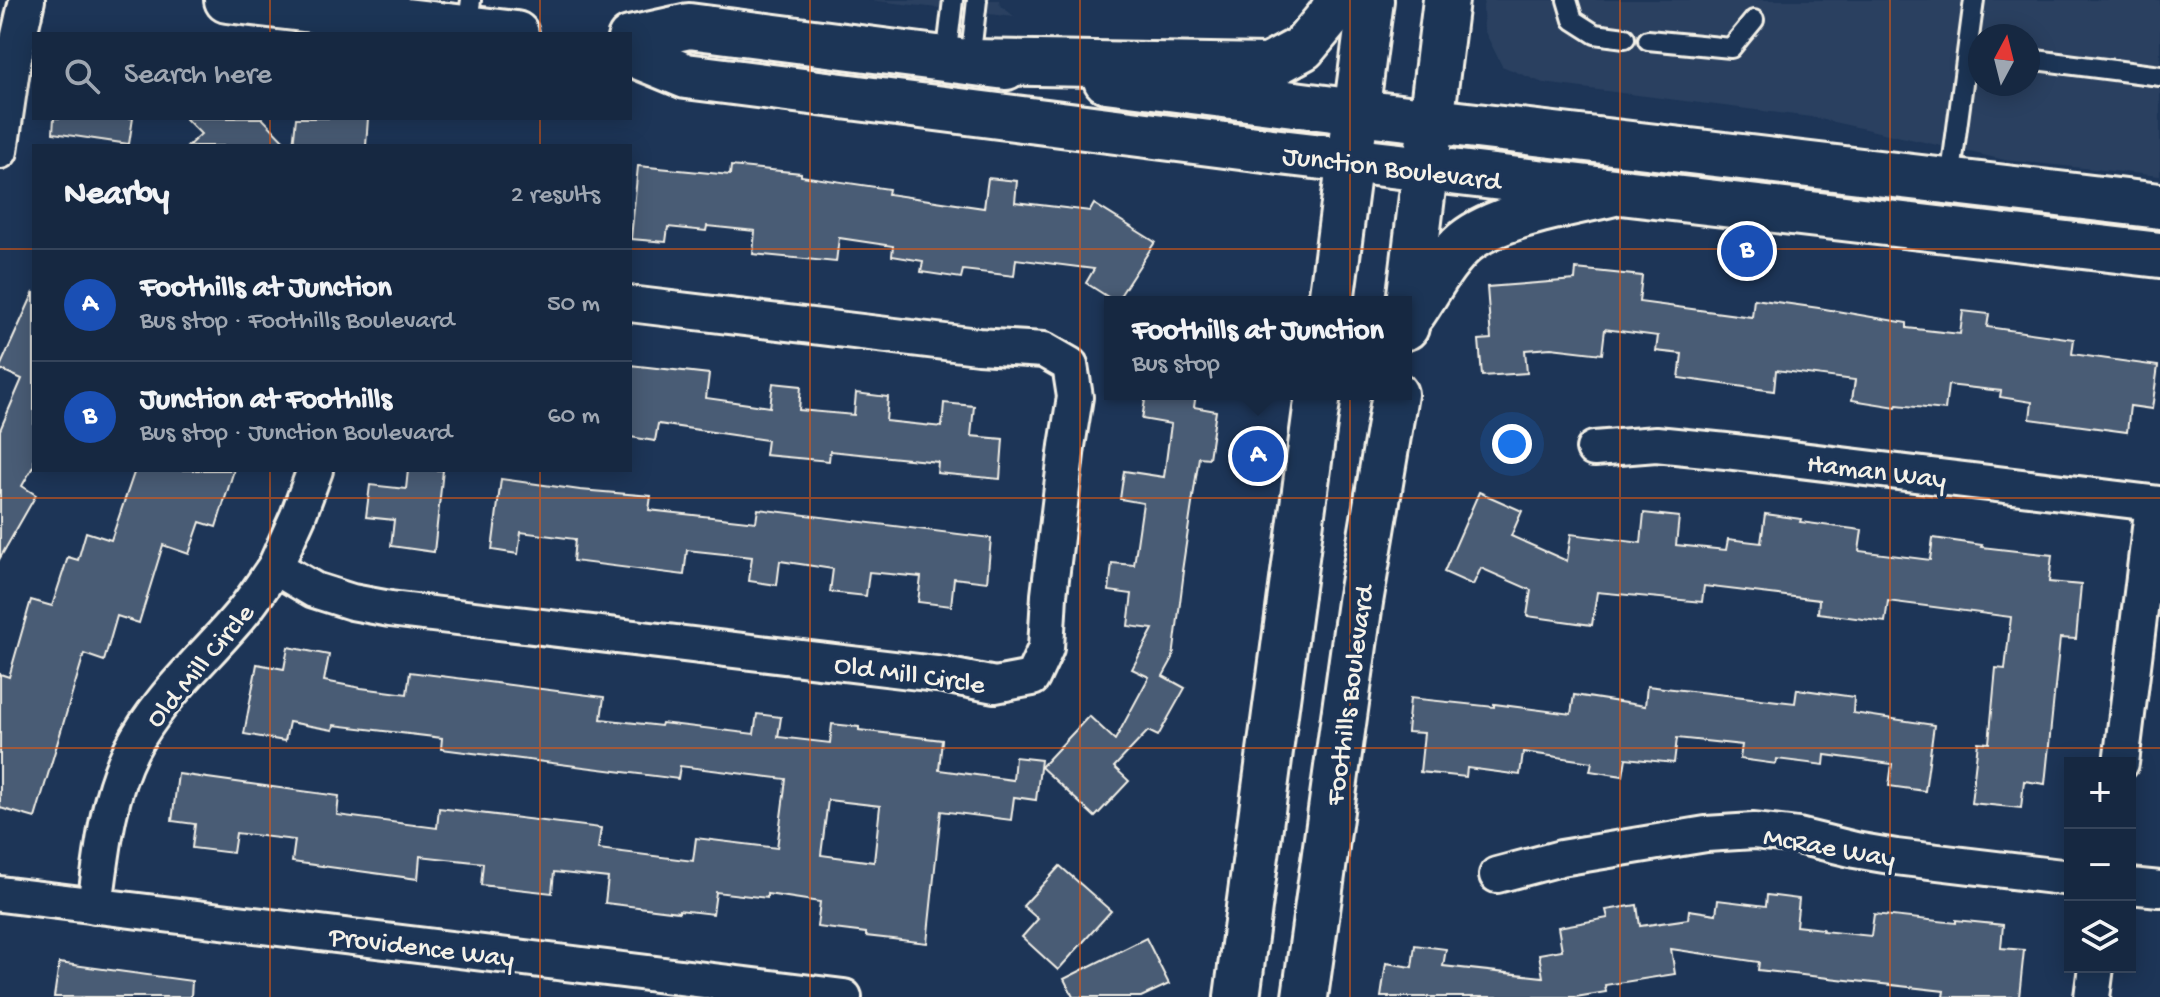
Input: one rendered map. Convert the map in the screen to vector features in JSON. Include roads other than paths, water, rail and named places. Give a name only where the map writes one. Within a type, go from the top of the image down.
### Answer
[{"type":"main road","points":[[958,61],[1268,67],[1303,48],[1339,0]]},
{"type":"main road","points":[[1332,296],[1371,0]]},
{"type":"main road","points":[[1410,296],[1446,0]]},
{"type":"main road","points":[[239,1],[469,14],[511,32]]},
{"type":"main road","name":"Junction Boulevard","points":[[632,39],[689,26],[1357,112],[2160,206]]},
{"type":"main road","name":"Junction Boulevard","points":[[632,54],[686,76],[1350,161],[2160,255]]},
{"type":"main road","points":[[1412,315],[1449,259],[1466,241],[1505,220],[1619,192]]},
{"type":"main road","points":[[1237,997],[1317,400]]},
{"type":"main road","name":"Foothills Boulevard","points":[[1305,997],[1360,602],[1394,400]]},
{"type":"street","points":[[0,151],[13,62],[27,0]]},
{"type":"street","name":"Old Mill Circle","points":[[275,567],[314,590],[352,602],[390,609],[944,675],[995,685],[1032,678],[1046,648],[1058,520],[1075,397],[1070,365],[1044,350],[978,346],[632,304]]},
{"type":"street","name":"Haman Way","points":[[1594,449],[1656,444],[2157,504]]},
{"type":"street","name":"Old Mill Circle","points":[[95,906],[113,796],[130,752],[150,717],[243,611],[275,567],[314,472]]},
{"type":"street","points":[[2122,757],[2157,504]]},
{"type":"street","name":"McRae Way","points":[[1497,875],[1561,858],[1706,834],[1754,831],[1798,836],[1896,857],[2064,877]]},
{"type":"street","points":[[2136,887],[2160,889]]},
{"type":"street","name":"Providence Way","points":[[0,894],[844,997]]},
{"type":"street","points":[[2092,997],[2095,973]]},
{"type":"lane","points":[[953,0],[958,61]]},
{"type":"lane","points":[[958,61],[977,0]]},
{"type":"lane","points":[[1567,0],[1573,20],[1595,34],[1625,38]]},
{"type":"lane","points":[[1974,0],[1974,24]]},
{"type":"lane","points":[[1648,40],[1731,48],[1754,20]]},
{"type":"lane","points":[[2040,61],[2160,76]]},
{"type":"lane","points":[[1950,181],[1968,81]]},
{"type":"place","name":"Junction at Foothills","points":[[1747,251]]},
{"type":"place","name":"Foothills at Junction","points":[[1258,456]]}]
